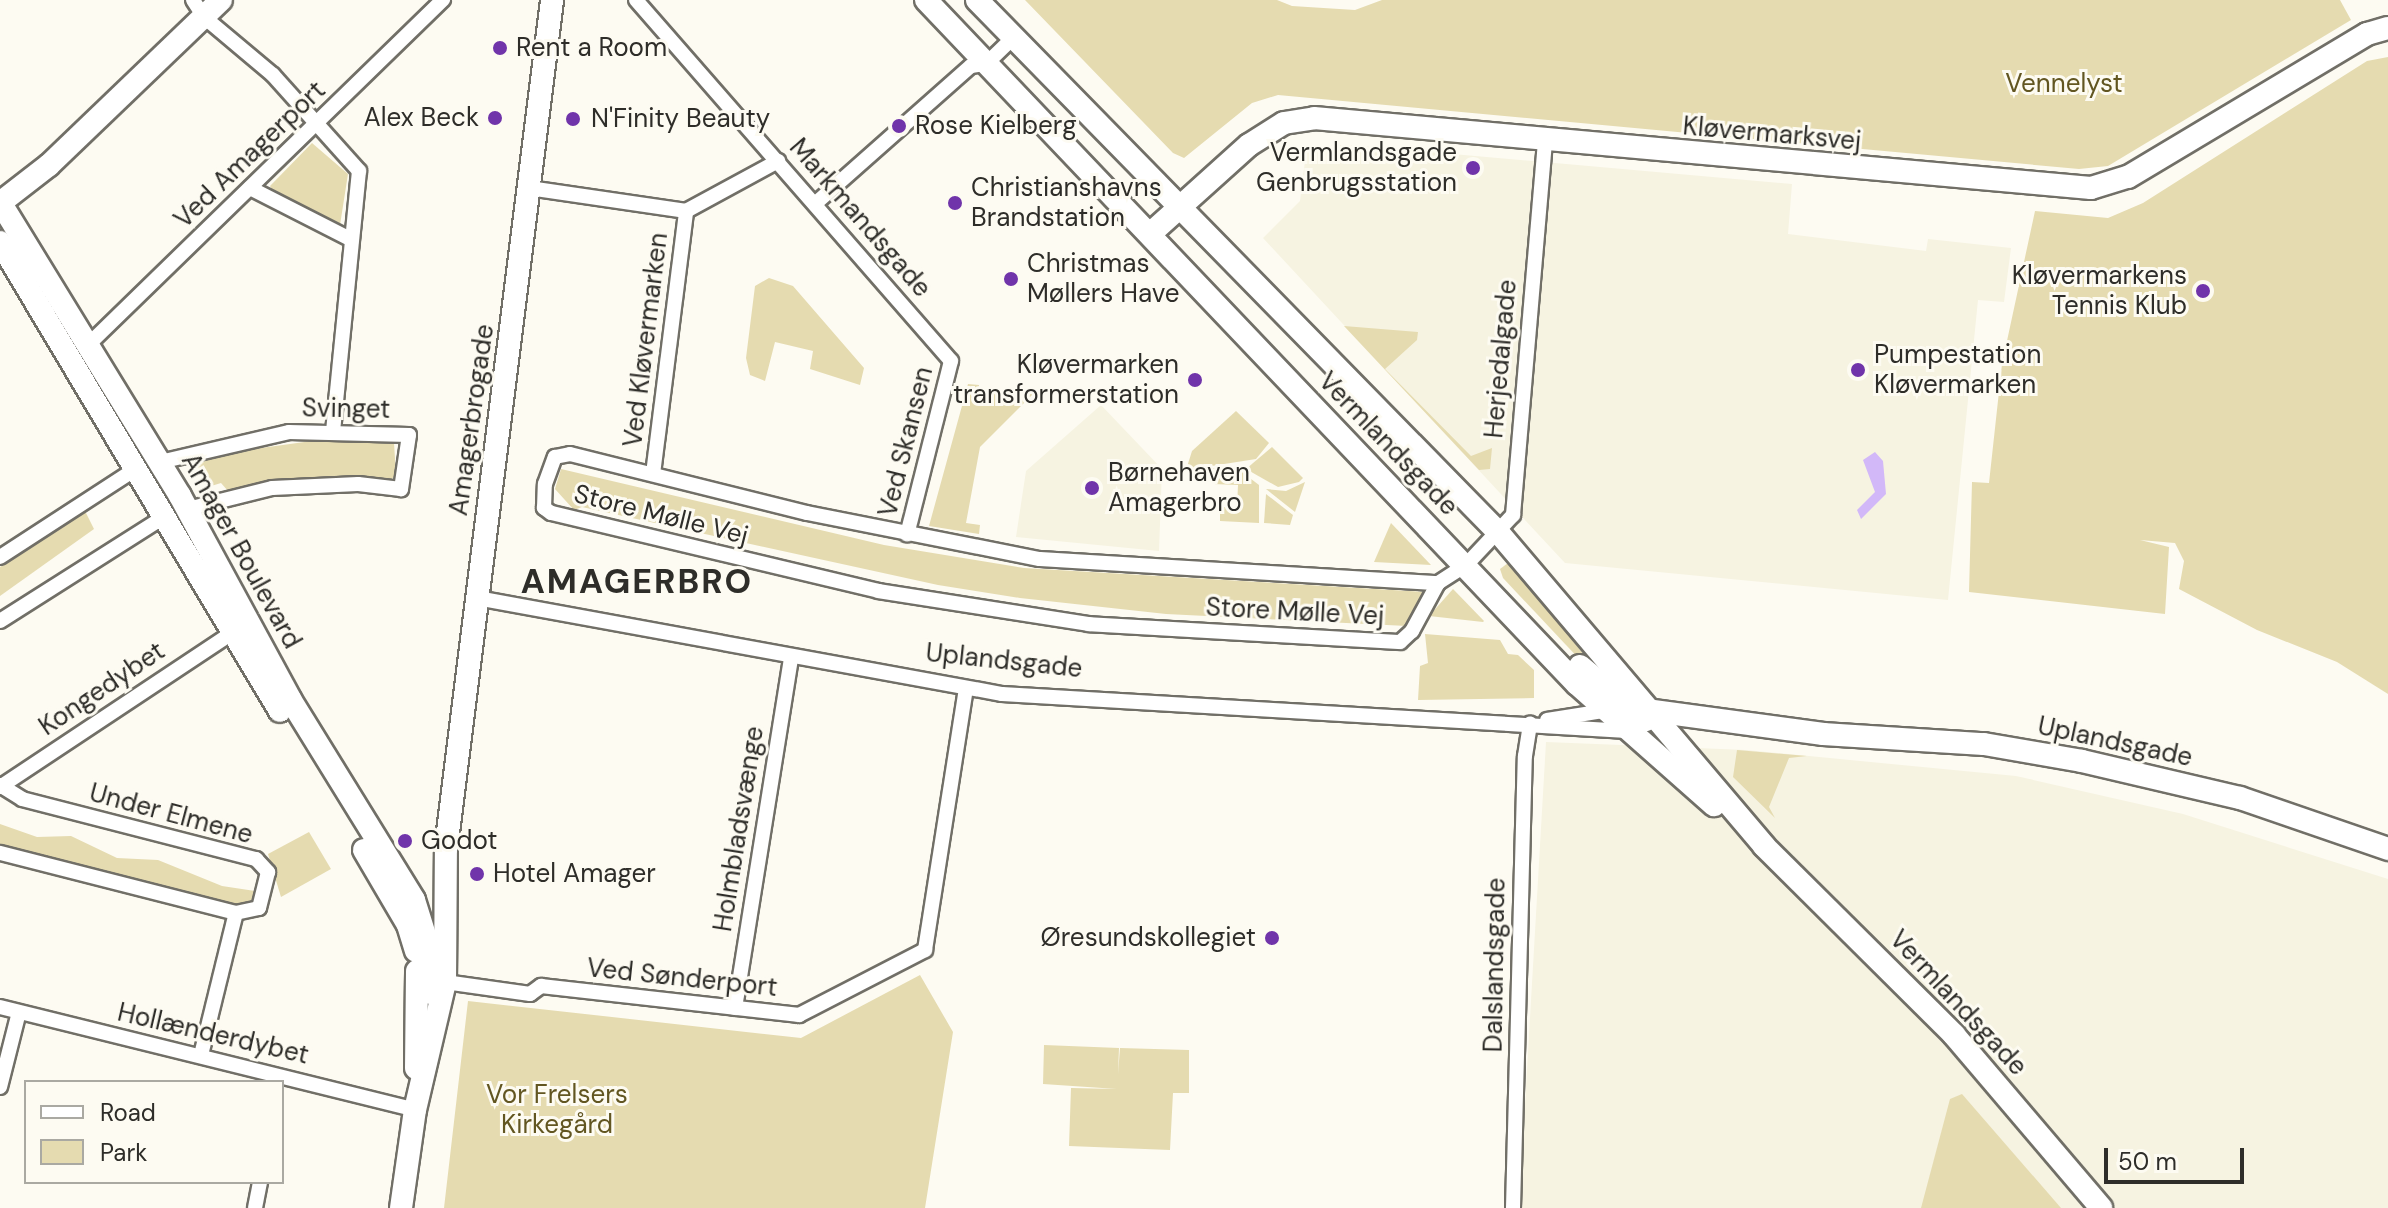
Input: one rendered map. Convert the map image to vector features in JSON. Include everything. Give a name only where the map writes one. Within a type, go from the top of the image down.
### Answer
[{"type":"street","points":[[0,203],[49,165],[199,8],[221,0]]},
{"type":"street","name":"Ved Amagerport","points":[[89,344],[443,0]]},
{"type":"street","name":"Amagerbrogade","points":[[415,1110],[417,971],[446,848],[552,0]]},
{"type":"street","name":"Markmandsgade","points":[[636,0],[951,361]]},
{"type":"street","name":"Vermlandsgade","points":[[926,0],[1604,711],[1635,732],[1728,820],[1764,846]]},
{"type":"street","name":"Vermlandsgade","points":[[977,0],[1498,532],[1638,710],[1668,731],[1764,846],[1954,1035],[2101,1208]]},
{"type":"street","points":[[199,8],[273,75],[315,127],[359,171],[333,430]]},
{"type":"street","name":"Kløvermarksvej","points":[[1150,234],[1249,145],[1295,120],[2091,188],[2128,177],[2367,34],[2388,28]]},
{"type":"street","points":[[816,203],[971,66],[986,64],[1013,38]]},
{"type":"street","name":"Herjedalgade","points":[[1466,565],[1513,515],[1545,139]]},
{"type":"street","points":[[529,188],[686,211],[778,161]]},
{"type":"street","points":[[250,188],[352,240]]},
{"type":"street","name":"Amager Boulevard","points":[[0,203],[188,509],[290,699],[414,900],[426,930]]},
{"type":"street","name":"Ved Kløvermarken","points":[[653,474],[686,211]]},
{"type":"street","name":"Amager Boulevard","points":[[0,242],[161,519],[233,632],[408,925],[417,971]]},
{"type":"street","name":"Ved Skansen","points":[[907,535],[951,361]]},
{"type":"street","name":"Svinget","points":[[160,462],[245,438],[333,430],[409,435],[401,489],[286,487],[188,509]]},
{"type":"street","name":"Store Mølle Vej","points":[[1438,583],[1086,565],[907,535],[570,454],[555,457],[548,468],[544,508],[879,591],[1089,624],[1400,642],[1412,631],[1438,583],[1466,565]]},
{"type":"street","points":[[0,557],[134,470]]},
{"type":"street","points":[[0,621],[161,519]]},
{"type":"street","points":[[1466,565],[1521,606],[1638,710]]},
{"type":"street","name":"Uplandsgade","points":[[477,598],[791,658],[1002,694],[1530,723],[1635,732],[1823,734],[1984,744],[2082,761],[2240,798],[2388,849]]},
{"type":"street","name":"Kongedybet","points":[[0,786],[233,632]]},
{"type":"street","name":"Holmbladsvænge","points":[[735,1008],[791,658]]},
{"type":"street","name":"Ved Sønderport","points":[[445,982],[530,994],[541,986],[799,1015],[925,950],[966,688]]},
{"type":"street","name":"Uplandsgade","points":[[1530,723],[1604,711],[1638,710],[1823,734]]},
{"type":"street","name":"Dalslandsgade","points":[[1513,1208],[1525,756],[1530,723]]},
{"type":"street","name":"Under Elmene","points":[[0,786],[22,799],[256,859],[268,872],[259,908],[236,913]]},
{"type":"street","name":"Amagerbrogade","points":[[401,1208],[415,1110],[445,982],[446,848]]},
{"type":"street","points":[[0,853],[236,913],[201,1055]]},
{"type":"street","points":[[415,1110],[430,990],[426,930]]},
{"type":"street","name":"Hollænderdybet","points":[[0,1007],[415,1110]]},
{"type":"street","points":[[0,1087],[19,1012]]},
{"type":"street","points":[[255,1208],[260,1184]]},
{"type":"shaded area","points":[[1307,145],[1351,145],[1792,184],[1788,234],[1926,251],[1928,239],[2011,248],[2004,302],[1978,300],[1948,600],[1565,563],[1263,238],[1300,201]]},
{"type":"shaded area","name":"Børnehaven Amagerbro","points":[[1101,405],[1162,469],[1159,551],[1016,537],[1026,471]]},
{"type":"shaded area","points":[[1875,452],[1883,461],[1886,494],[1861,519],[1857,510],[1875,492],[1863,460]]},
{"type":"shaded area","points":[[1546,742],[1746,750],[2016,776],[2183,814],[2388,879],[2388,1208],[1519,1208]]},
{"type":"green space","name":"Vennelyst","points":[[1025,0],[1277,0],[1292,6],[1355,10],[1382,0],[2340,0],[2351,20],[2108,166],[2079,169],[1278,95],[1252,103],[1184,158],[1173,153]]},
{"type":"green space","name":"Kløvermarkens Tennis Klub","points":[[2388,57],[2388,694],[2337,662],[2257,630],[2179,589],[2184,561],[2175,543],[2140,540],[2169,547],[2165,614],[1969,592],[1972,482],[1989,483],[2002,364],[2035,211],[2108,218],[2143,203],[2367,61]]},
{"type":"green space","points":[[312,143],[348,174],[340,225],[274,193],[270,186]]},
{"type":"green space","points":[[769,278],[793,286],[864,368],[860,385],[810,369],[813,351],[775,342],[765,381],[750,375],[746,358],[755,286]]},
{"type":"green space","points":[[1344,326],[1418,332],[1417,340],[1385,369],[1471,456],[1492,448],[1490,469],[1479,470]]},
{"type":"green space","points":[[968,384],[979,385],[979,391],[1024,397],[1025,390],[1034,393],[980,447],[966,523],[980,525],[979,534],[929,526]]},
{"type":"green space","points":[[1236,411],[1269,443],[1256,459],[1186,470],[1192,451]]},
{"type":"green space","points":[[333,438],[394,443],[396,474],[391,480],[296,479],[228,491],[221,483],[208,487],[195,463],[240,451]]},
{"type":"green space","points":[[1272,447],[1303,478],[1299,482],[1278,487],[1246,469]]},
{"type":"green space","points":[[1211,468],[1238,469],[1259,485],[1259,523],[1220,521],[1220,507],[1237,507],[1238,485],[1213,484],[1213,472],[1201,471]]},
{"type":"green space","points":[[561,469],[884,545],[1024,568],[1426,592],[1407,626],[1166,614],[1020,598],[938,585],[582,507],[574,510],[555,489]]},
{"type":"green space","points":[[1305,482],[1295,512],[1266,489],[1286,491]]},
{"type":"green space","points":[[1266,494],[1293,515],[1290,525],[1264,523]]},
{"type":"green space","points":[[84,509],[94,529],[0,596],[0,567]]},
{"type":"green space","points":[[1391,523],[1431,565],[1374,562]]},
{"type":"green space","points":[[1508,563],[1515,566],[1588,660],[1582,662],[1503,578],[1500,569]]},
{"type":"green space","points":[[1453,589],[1484,621],[1483,622],[1429,616]]},
{"type":"green space","points":[[1425,634],[1500,640],[1508,654],[1518,655],[1534,670],[1534,698],[1418,700],[1420,666],[1428,663]]},
{"type":"green space","points":[[1737,750],[1807,756],[1789,758],[1769,807],[1775,818],[1733,777]]},
{"type":"green space","points":[[0,824],[37,837],[71,836],[117,858],[158,860],[222,886],[255,891],[250,904],[241,907],[0,847]]},
{"type":"green space","points":[[309,832],[331,869],[281,897],[268,854]]},
{"type":"green space","name":"Vor Frelsers Kirkegård","points":[[920,975],[953,1032],[925,1208],[444,1208],[468,1001],[801,1038]]},
{"type":"green space","points":[[1044,1045],[1119,1048],[1118,1074],[1120,1048],[1189,1050],[1189,1093],[1173,1093],[1170,1150],[1069,1146],[1071,1088],[1117,1089],[1043,1084]]},
{"type":"green space","points":[[1962,1094],[2061,1208],[1921,1208],[1950,1099]]},
{"type":"place","name":"Rent a Room","points":[[500,48]]},
{"type":"place","name":"Alex Beck","points":[[495,118]]},
{"type":"place","name":"N'Finity Beauty","points":[[573,119]]},
{"type":"place","name":"Rose Kielberg","points":[[899,126]]},
{"type":"place","name":"Vermlandsgade Genbrugsstation","points":[[1473,168]]},
{"type":"place","name":"Christianshavns Brandstation","points":[[955,203]]},
{"type":"place","name":"Christmas Møllers Have","points":[[1011,279]]},
{"type":"place","name":"Kløvermarkens Tennis Klub","points":[[2203,291]]},
{"type":"place","name":"Pumpestation Kløvermarken","points":[[1858,370]]},
{"type":"place","name":"Kløvermarken transformerstation","points":[[1195,380]]},
{"type":"place","name":"Børnehaven Amagerbro","points":[[1092,488]]},
{"type":"place","name":"Godot","points":[[405,841]]},
{"type":"place","name":"Hotel Amager","points":[[477,874]]},
{"type":"place","name":"Øresundskollegiet","points":[[1272,938]]},
{"type":"district","name":"AMAGERBRO","points":[[637,582]]}]
